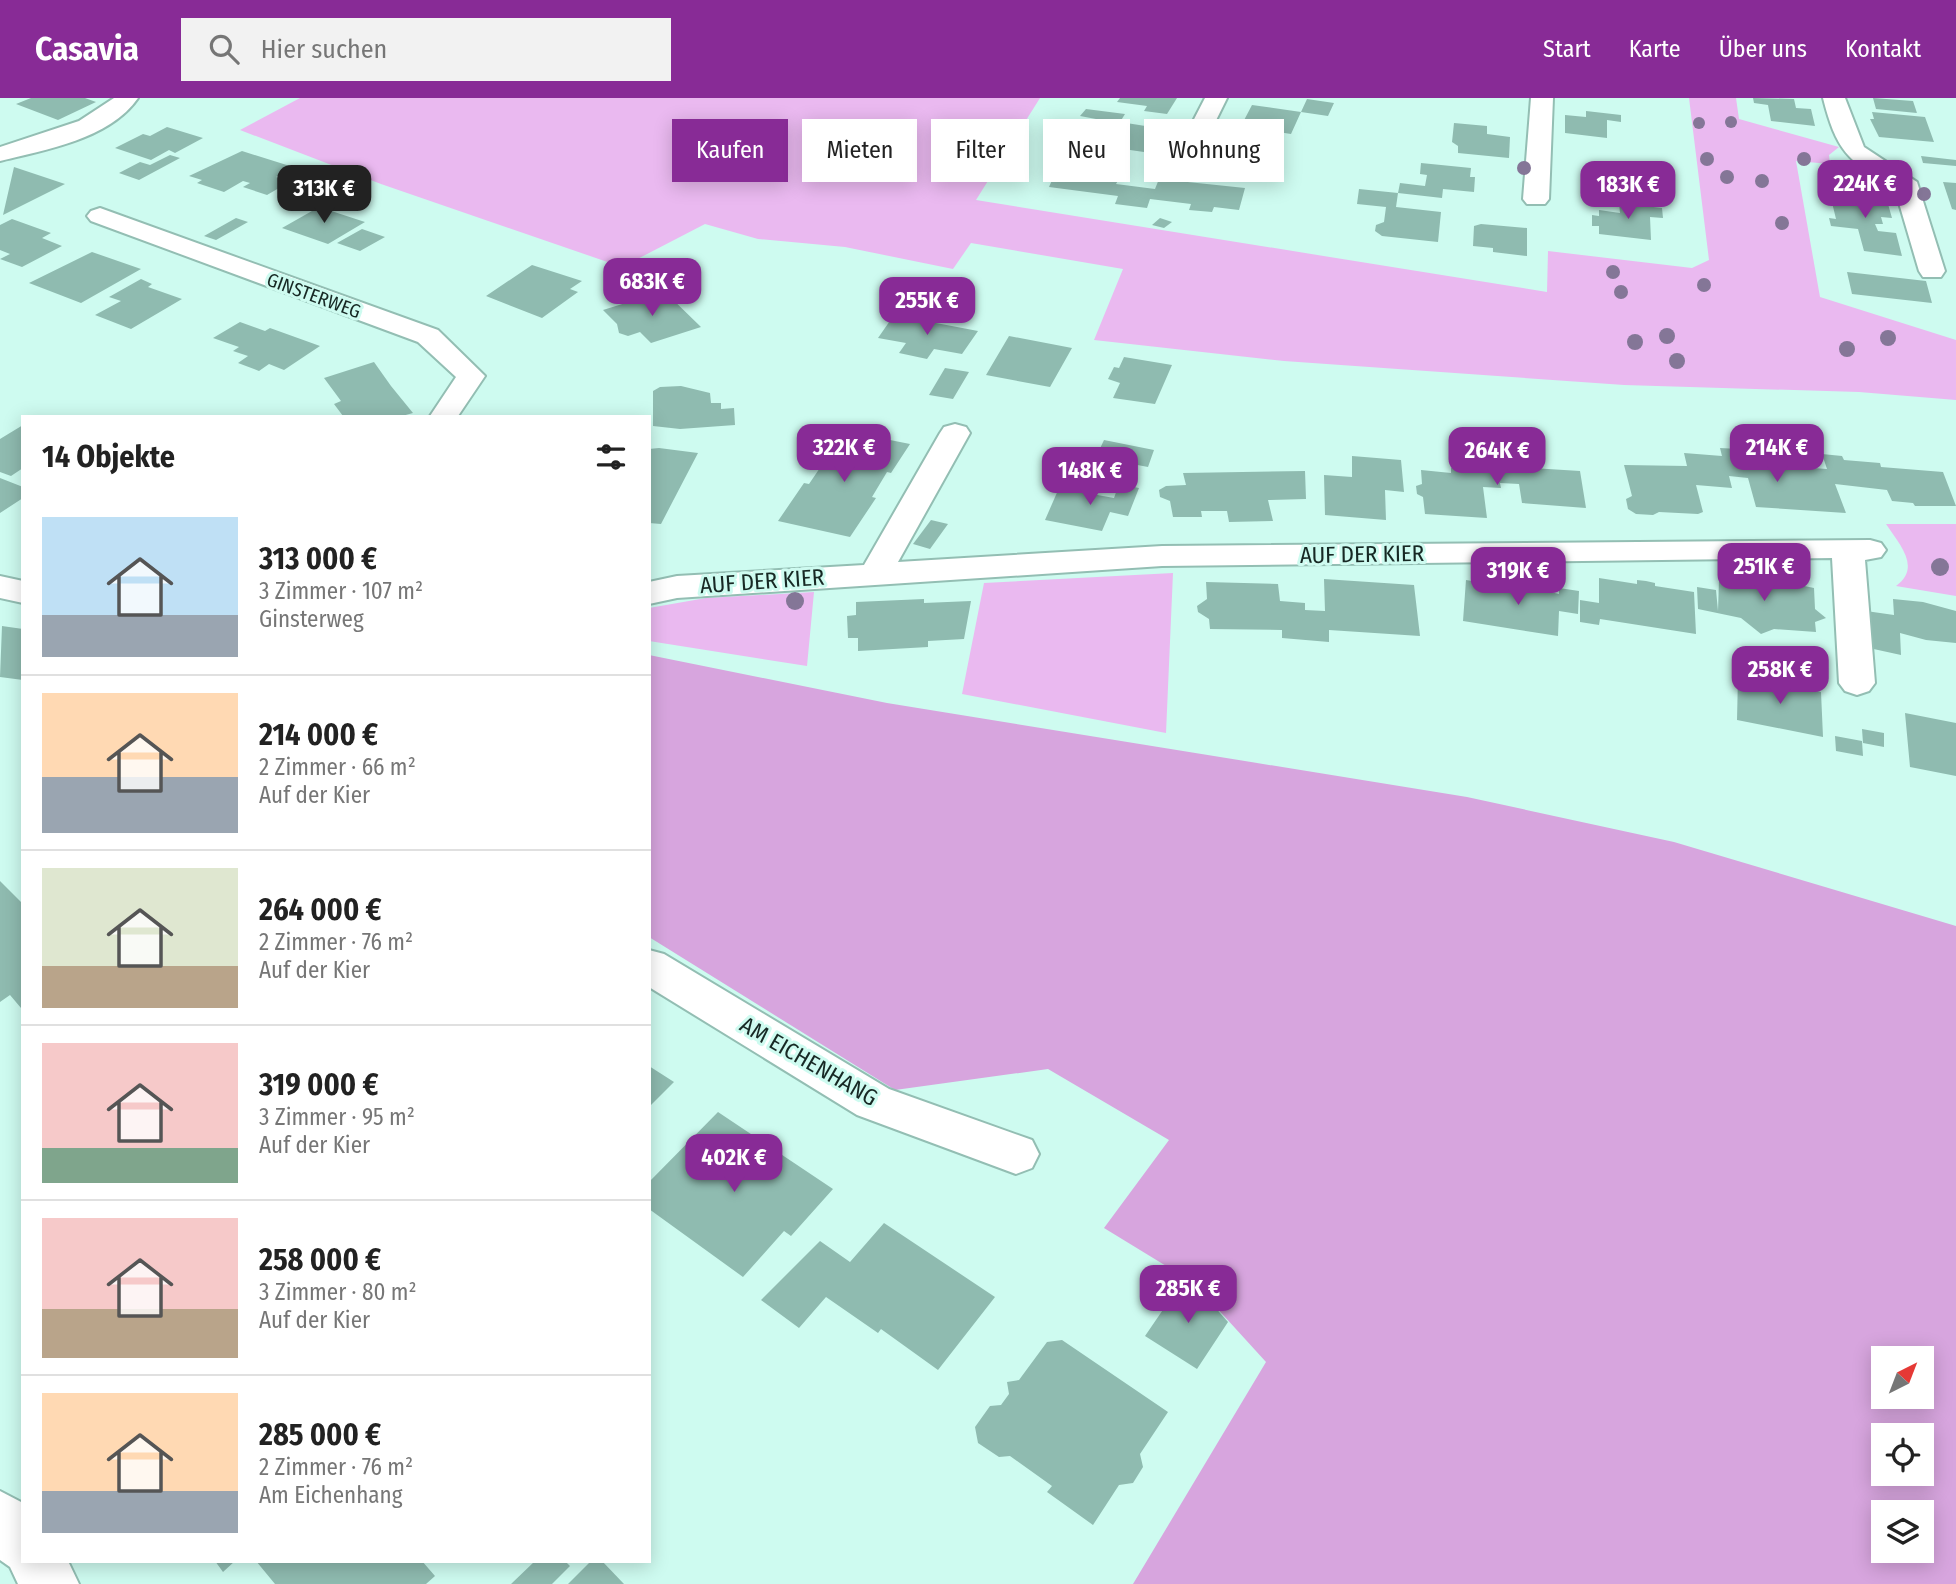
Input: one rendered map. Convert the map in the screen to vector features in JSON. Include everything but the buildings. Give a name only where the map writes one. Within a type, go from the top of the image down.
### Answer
[{"type":"street","points":[[0,154],[90,124],[121,106],[127,98]]},
{"type":"street","points":[[1206,119],[1216,98]]},
{"type":"street","points":[[1536,200],[1542,98]]},
{"type":"street","points":[[1834,98],[1846,144],[1866,163],[1906,182],[1932,271]]},
{"type":"street","name":"GINSTERWEG","points":[[100,216],[428,336],[471,376],[445,415]]},
{"type":"street","points":[[876,572],[955,433]]},
{"type":"street","name":"AUF DER KIER","points":[[651,593],[677,587],[876,572],[1162,556],[1859,549],[1857,683]]},
{"type":"street","points":[[0,587],[21,592]]},
{"type":"street","name":"AM EICHENHANG","points":[[651,967],[873,1102],[1016,1154]]},
{"type":"street","points":[[0,1517],[21,1543]]},
{"type":"street","points":[[36,1563],[52,1584]]},
{"type":"shaded area","points":[[300,98],[1040,98],[1027,119],[931,119],[931,182],[987,182],[976,200],[1547,292],[1548,251],[1692,268],[1709,260],[1689,98],[1736,98],[1739,119],[1839,147],[1829,155],[1830,164],[1796,161],[1820,297],[1956,340],[1956,400],[1859,392],[1624,385],[1284,361],[1094,340],[1123,269],[971,243],[953,269],[845,247],[758,239],[705,224],[622,267],[381,184],[240,130]]},
{"type":"shaded area","points":[[1886,524],[1956,524],[1956,596],[1896,586],[1904,579],[1908,563],[1902,547]]},
{"type":"shaded area","points":[[1173,573],[1166,733],[962,694],[984,583]]},
{"type":"shaded area","points":[[814,592],[807,666],[651,641],[651,608],[706,598]]},
{"type":"shaded area","points":[[651,655],[887,703],[1467,797],[1674,842],[1956,926],[1956,1584],[1133,1584],[1266,1362],[1194,1283],[1104,1228],[1169,1140],[1048,1069],[895,1090],[651,938]]}]
